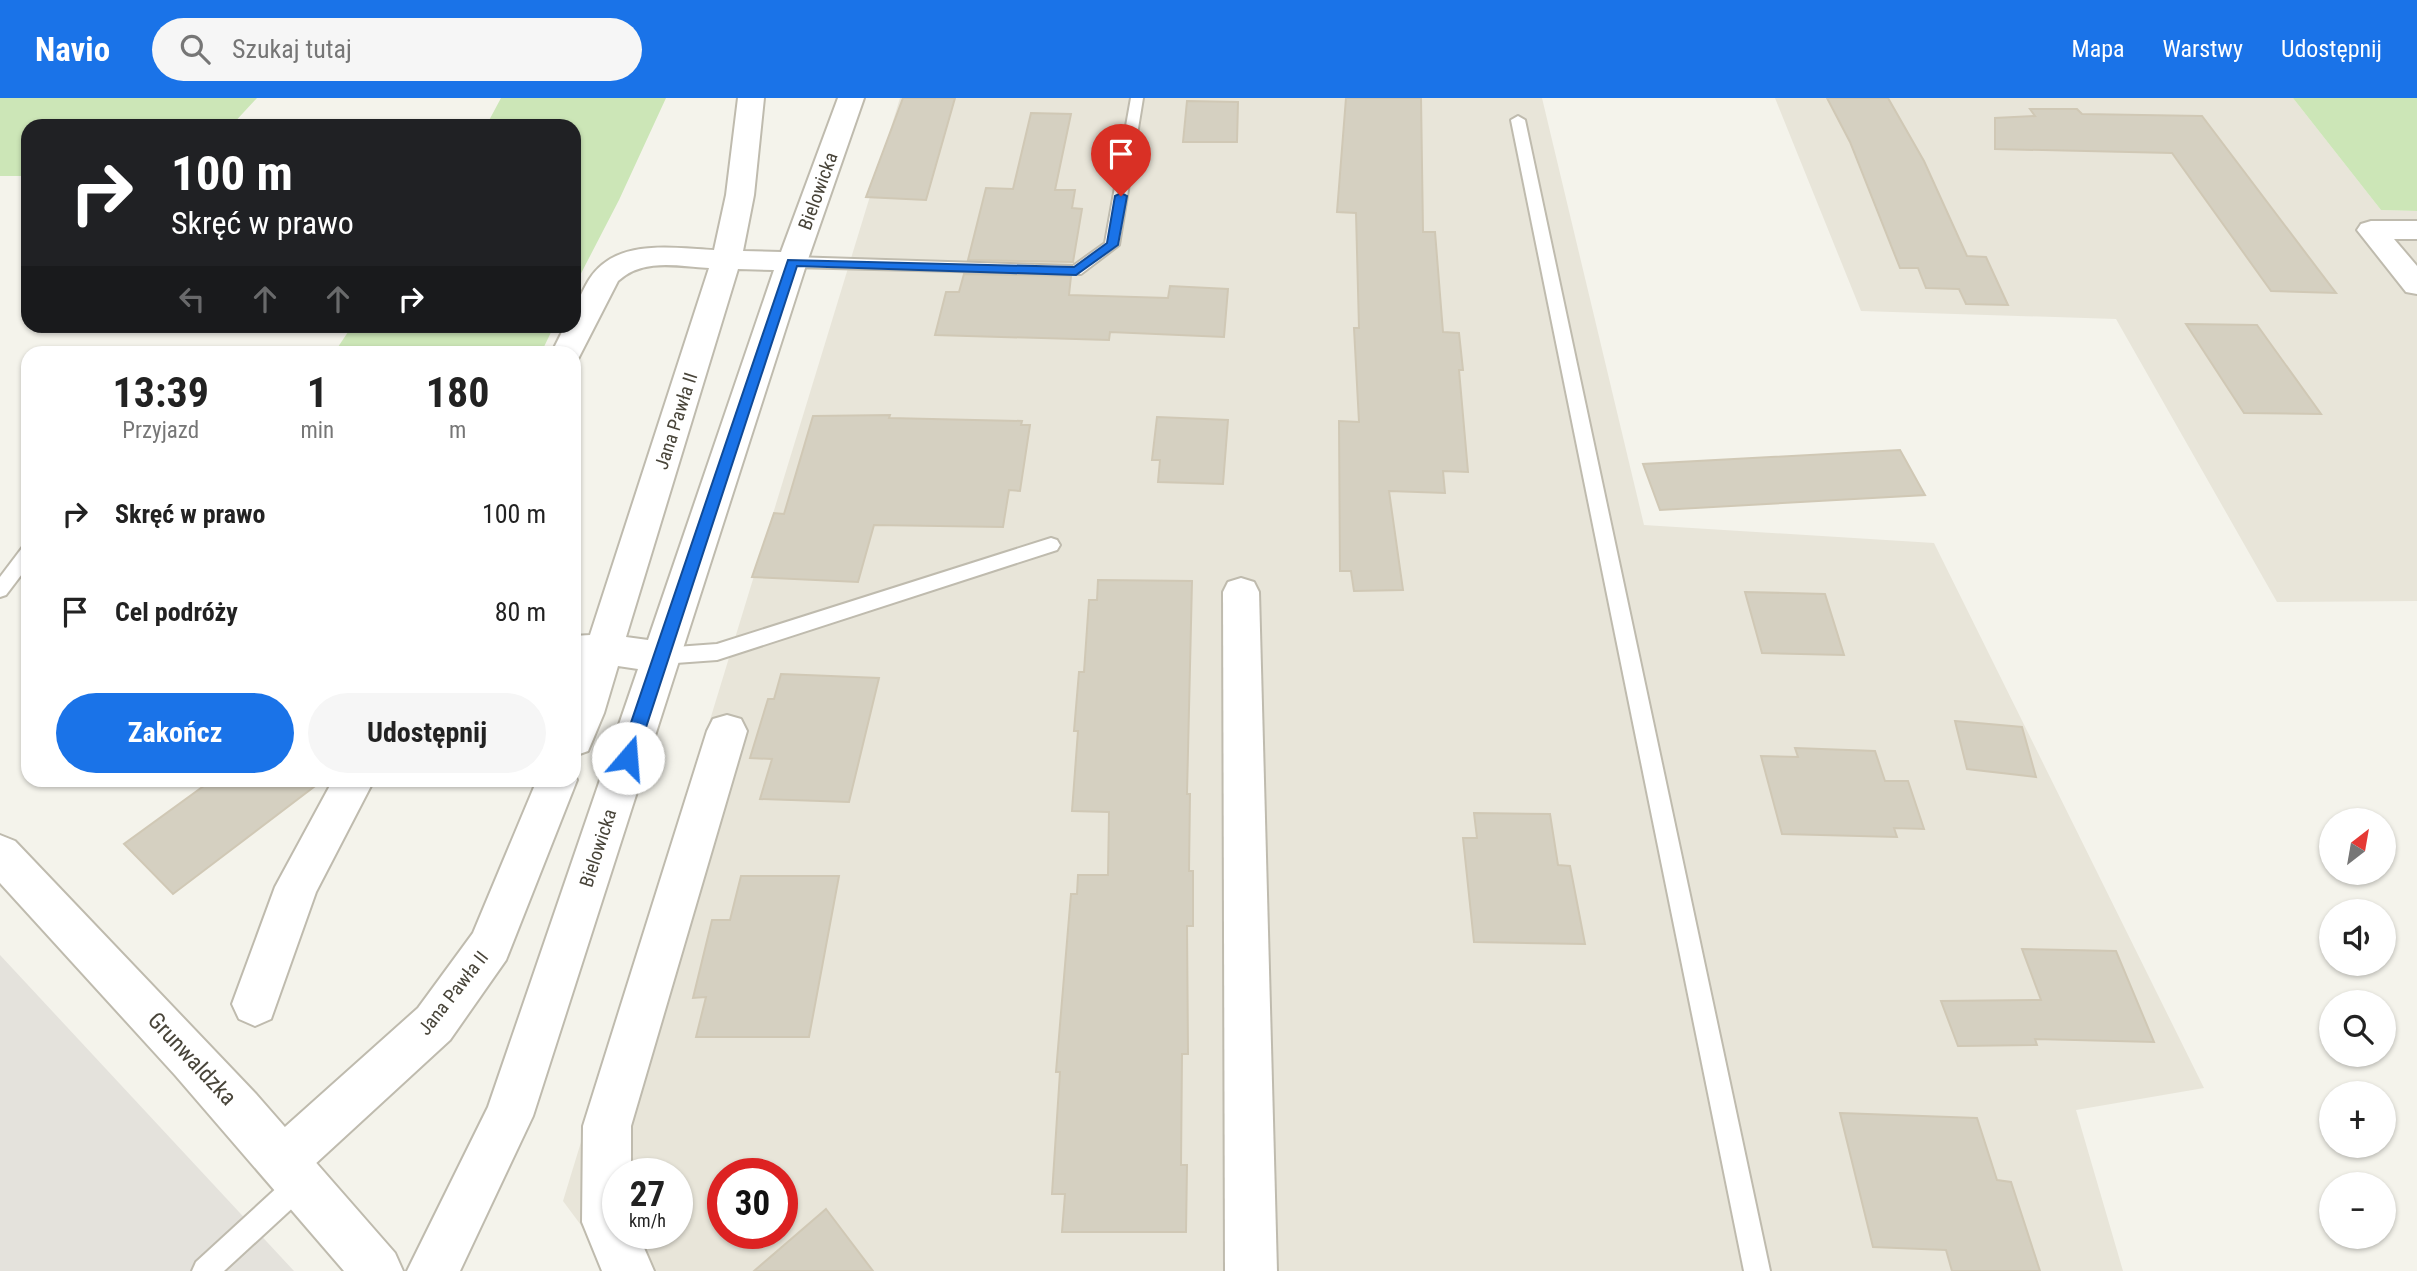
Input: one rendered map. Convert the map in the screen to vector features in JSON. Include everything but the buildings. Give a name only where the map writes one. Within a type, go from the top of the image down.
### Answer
[{"type":"street","name":"Jana Pawła II","points":[[581,697],[589,650],[726,260],[740,195],[751,98]]},
{"type":"street","name":"Bielowicka","points":[[433,1271],[509,1116],[792,262],[851,98]]},
{"type":"street","points":[[2417,230],[2371,230],[2417,285]]},
{"type":"street","points":[[581,324],[605,277],[614,267],[646,256],[792,262]]},
{"type":"street","points":[[1241,592],[1251,1271]]},
{"type":"street","points":[[589,650],[662,656]]},
{"type":"street","points":[[628,1271],[607,1222],[607,1126],[727,731]]},
{"type":"street","points":[[255,1004],[296,887],[350,787]]},
{"type":"street","name":"Jana Pawła II","points":[[293,1171],[434,1024],[490,946],[554,787]]},
{"type":"street","name":"Grunwaldzka","points":[[0,854],[190,1054],[377,1271]]},
{"type":"lane","points":[[792,262],[1076,271],[1112,245],[1137,98]]},
{"type":"lane","points":[[1518,120],[1757,1271]]},
{"type":"lane","points":[[662,656],[717,652],[1051,545]]},
{"type":"lane","points":[[0,590],[21,562]]},
{"type":"lane","points":[[205,1271],[293,1171]]},
{"type":"shaded area","points":[[900,98],[1542,98],[1644,525],[1934,543],[2204,1088],[2076,1110],[2123,1271],[615,1271],[563,1201]]},
{"type":"shaded area","points":[[1775,98],[2293,98],[2381,210],[2417,211],[2417,601],[2277,602],[2116,319],[1861,311]]},
{"type":"shaded area","points":[[0,955],[294,1271],[0,1271]]},
{"type":"green space","points":[[0,98],[257,98],[238,119],[21,119],[21,176],[0,176]]},
{"type":"green space","points":[[501,98],[666,98],[619,200],[581,273],[581,119],[490,119]]},
{"type":"green space","points":[[2293,98],[2417,98],[2417,211],[2381,210]]},
{"type":"green space","points":[[347,333],[551,333],[544,346],[339,346]]},
{"type":"route","points":[[628,758],[792,262],[1076,271],[1112,245],[1121,196]]}]
